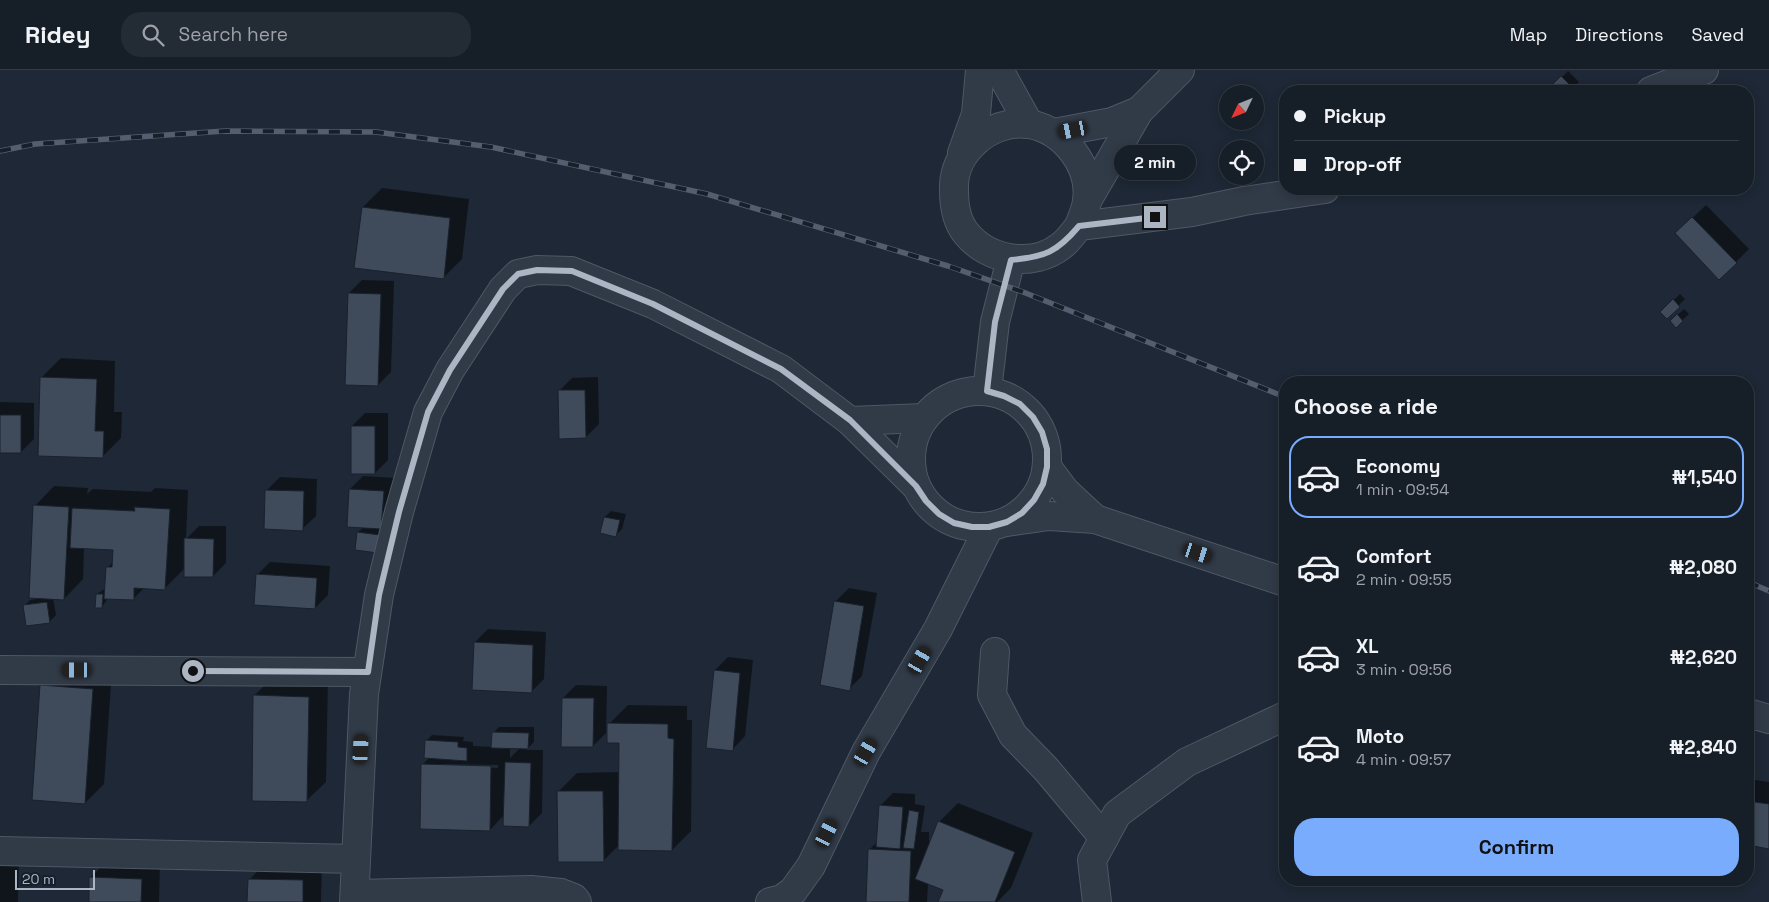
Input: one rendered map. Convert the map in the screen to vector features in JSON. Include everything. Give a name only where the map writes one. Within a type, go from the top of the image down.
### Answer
[{"type":"street","points":[[980,70],[976,114],[953,182],[954,209],[966,233],[986,250],[1011,260],[1038,258],[1061,246],[1079,226],[1087,201],[1139,111],[1180,70]]},
{"type":"street","points":[[999,70],[1029,124]]},
{"type":"street","points":[[1666,85],[1704,70]]},
{"type":"street","points":[[1054,133],[1112,122],[1139,111]]},
{"type":"street","points":[[961,157],[978,138],[1002,126],[1029,124],[1054,133],[1074,151],[1086,175],[1087,201]]},
{"type":"street","points":[[1079,226],[1192,212],[1284,195]]},
{"type":"street","points":[[987,391],[995,322],[1011,260]]},
{"type":"street","points":[[577,902],[574,898],[561,893],[531,890],[354,898],[364,694],[379,595],[399,512],[428,412],[450,370],[498,297],[518,274],[537,270],[572,271],[614,286],[781,369],[850,420],[916,486],[932,507],[954,523],[972,527],[1049,516],[1095,519],[1279,580]]},
{"type":"street","points":[[770,902],[782,898],[792,891],[811,866],[866,752],[998,524],[1022,513],[1034,500],[1043,484],[1047,467],[1047,449],[1042,432],[1033,417],[1020,404],[1004,396],[987,391],[969,391],[952,396],[937,405],[924,418],[916,433],[911,451],[916,486]]},
{"type":"street","points":[[850,420],[924,418]]},
{"type":"street","points":[[1047,467],[1065,491],[1095,519]]},
{"type":"street","points":[[995,652],[992,694],[1013,734],[1046,769],[1104,838]]},
{"type":"street","points":[[0,670],[368,672]]},
{"type":"street","points":[[1754,715],[1769,719]]},
{"type":"street","points":[[1097,902],[1092,860],[1117,814],[1187,762],[1279,719]]},
{"type":"street","points":[[0,851],[356,859]]},
{"type":"building","points":[[1561,76],[1570,85],[1552,85]]},
{"type":"building","points":[[362,207],[450,218],[444,279],[354,268]]},
{"type":"building","points":[[1692,217],[1737,263],[1719,280],[1675,233]]},
{"type":"building","points":[[348,293],[381,294],[378,386],[345,385]]},
{"type":"building","points":[[1673,299],[1680,307],[1667,319],[1660,312]]},
{"type":"building","points":[[1677,314],[1683,321],[1676,328],[1670,321]]},
{"type":"building","points":[[40,377],[97,379],[95,431],[104,431],[103,458],[38,456]]},
{"type":"building","points":[[558,390],[585,390],[586,438],[559,439]]},
{"type":"building","points":[[0,415],[21,415],[21,453],[0,453]]},
{"type":"building","points":[[351,426],[375,426],[375,474],[351,474]]},
{"type":"building","points":[[349,489],[384,491],[381,529],[347,527]]},
{"type":"building","points":[[265,490],[304,491],[303,531],[264,529]]},
{"type":"building","points":[[33,505],[69,507],[64,600],[29,598]]},
{"type":"building","points":[[134,507],[170,509],[165,590],[134,588],[134,600],[104,599],[106,567],[112,567],[113,550],[70,548],[72,508],[135,511]]},
{"type":"building","points":[[604,517],[620,520],[616,537],[600,533]]},
{"type":"building","points":[[357,532],[380,535],[378,553],[355,550]]},
{"type":"building","points":[[184,538],[214,539],[213,577],[184,577]]},
{"type":"building","points":[[256,574],[317,578],[315,609],[254,605]]},
{"type":"building","points":[[96,594],[103,594],[102,608],[95,608]]},
{"type":"building","points":[[834,601],[864,606],[850,691],[820,685]]},
{"type":"building","points":[[47,602],[50,623],[26,626],[23,605]]},
{"type":"building","points":[[474,642],[533,645],[532,693],[472,690]]},
{"type":"building","points":[[714,670],[740,673],[733,751],[706,748]]},
{"type":"building","points":[[40,685],[93,689],[85,804],[32,800]]},
{"type":"building","points":[[253,695],[309,697],[307,802],[252,801]]},
{"type":"building","points":[[562,698],[594,698],[593,747],[561,747]]},
{"type":"building","points":[[607,723],[668,724],[668,738],[674,739],[672,851],[618,850],[619,743],[607,743]]},
{"type":"building","points":[[492,732],[529,733],[528,749],[491,748]]},
{"type":"building","points":[[425,740],[458,742],[458,747],[467,748],[467,761],[424,758]]},
{"type":"building","points":[[505,762],[531,763],[529,827],[503,826]]},
{"type":"building","points":[[421,764],[491,766],[490,831],[420,829]]},
{"type":"building","points":[[557,791],[603,791],[604,862],[558,862]]},
{"type":"building","points":[[1754,802],[1769,804],[1769,849],[1754,846]]},
{"type":"building","points":[[879,805],[903,807],[900,849],[876,847]]},
{"type":"building","points":[[909,810],[919,812],[914,849],[903,848]]},
{"type":"building","points":[[938,821],[1015,852],[995,902],[938,902],[943,890],[915,879]]},
{"type":"building","points":[[868,849],[911,851],[909,902],[866,902]]},
{"type":"building","points":[[89,877],[142,879],[141,902],[89,902]]},
{"type":"building","points":[[248,879],[303,880],[303,902],[247,902]]},
{"type":"railway","points":[[0,151],[35,144],[225,131],[376,132],[491,147],[707,194],[948,266],[1023,292],[1279,395]]},
{"type":"railway","points":[[1754,585],[1769,591]]},
{"type":"route","points":[[193,671],[368,672],[379,595],[399,512],[428,412],[450,370],[503,289],[518,274],[537,270],[572,271],[614,286],[781,369],[850,420],[916,486],[926,501],[939,514],[954,523],[972,527],[989,527],[1007,522],[1022,513],[1034,500],[1043,484],[1047,467],[1047,449],[1042,432],[1033,417],[1020,404],[1004,396],[987,391],[995,322],[1011,260],[1038,258],[1061,246],[1079,226],[1155,217]]}]
